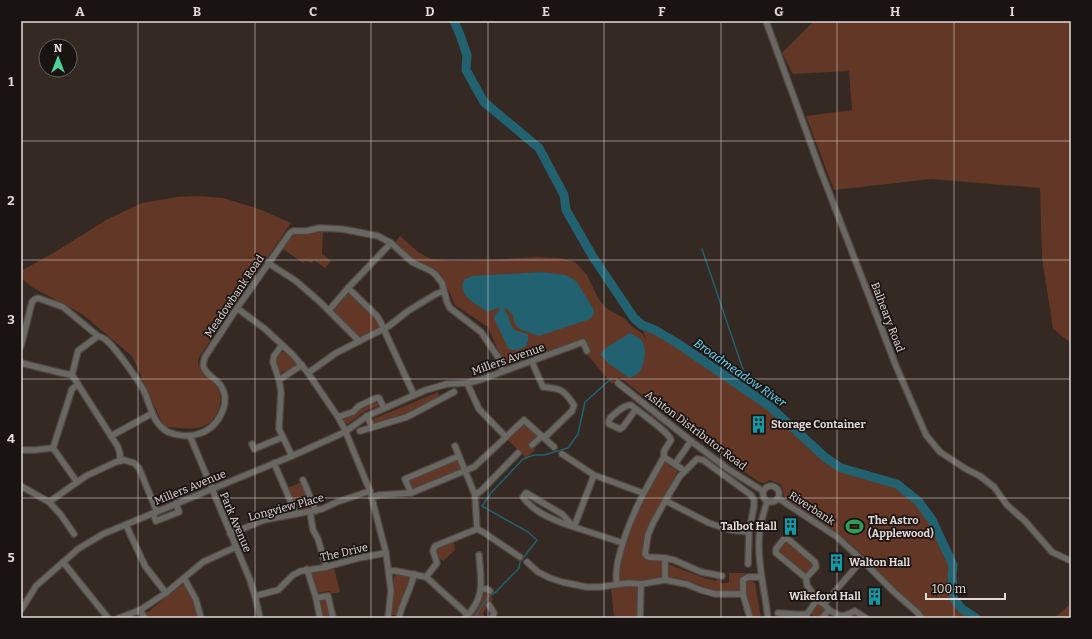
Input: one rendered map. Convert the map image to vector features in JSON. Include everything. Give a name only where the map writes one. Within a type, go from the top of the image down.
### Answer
[{"type":"street","name":"Balheary Road","points":[[766,21],[820,169],[884,336],[926,435],[940,452],[966,469],[980,476],[994,487],[1007,505],[1025,521],[1052,552],[1071,561]]},
{"type":"street","name":"Meadowbank Road","points":[[152,414],[160,426],[166,431],[174,434],[190,436],[205,432],[216,422],[224,405],[224,392],[218,382],[205,370],[204,361],[237,308],[290,233],[293,231],[307,231],[324,227],[378,236],[391,243],[412,262],[436,275],[442,283],[450,308],[475,326],[485,337],[498,357],[503,371]]},
{"type":"street","points":[[329,310],[391,243]]},
{"type":"street","points":[[268,263],[296,281],[329,310],[359,341]]},
{"type":"street","points":[[348,288],[377,316],[414,395]]},
{"type":"street","points":[[308,373],[336,353],[384,329],[408,311],[436,294],[444,291]]},
{"type":"street","points":[[21,346],[32,302],[38,298],[63,307],[98,336],[106,339],[116,350],[144,391],[152,414],[111,436]]},
{"type":"street","points":[[237,308],[265,329],[302,365],[338,417],[370,491],[386,553],[391,594],[388,618]]},
{"type":"street","points":[[72,375],[78,351],[98,336]]},
{"type":"street","name":"Millers Avenue","points":[[21,610],[36,586],[78,549],[103,534],[292,456],[345,432],[367,416],[414,395],[440,386],[480,380],[583,342],[587,350]]},
{"type":"street","points":[[282,345],[274,356],[273,362],[279,380],[281,400],[279,428],[292,456]]},
{"type":"street","points":[[532,362],[543,387],[558,388],[563,391],[574,405],[572,411],[532,445]]},
{"type":"street","points":[[21,363],[72,375],[118,447],[120,461]]},
{"type":"street","points":[[279,380],[302,365]]},
{"type":"street","points":[[467,383],[479,409],[506,436]]},
{"type":"street","name":"Ashton Distributor Road","points":[[618,383],[691,442],[728,469],[763,491]]},
{"type":"street","points":[[53,448],[72,389],[78,384]]},
{"type":"street","points":[[440,386],[444,397]]},
{"type":"street","points":[[360,431],[406,417],[454,392]]},
{"type":"street","points":[[338,417],[353,412],[359,406],[376,398],[379,398],[384,408]]},
{"type":"street","points":[[617,584],[616,576],[623,543],[633,514],[642,493],[670,443],[670,438],[654,423],[631,405],[626,406],[610,418],[609,424],[620,429],[636,409]]},
{"type":"street","points":[[367,416],[372,427]]},
{"type":"street","points":[[372,497],[411,493],[466,471],[476,465],[524,420],[554,447]]},
{"type":"street","name":"Park Avenue","points":[[190,436],[255,596],[260,618]]},
{"type":"street","points":[[252,444],[254,449],[283,437]]},
{"type":"street","points":[[675,464],[691,442]]},
{"type":"street","points":[[455,446],[475,495],[477,529]]},
{"type":"street","points":[[21,450],[53,448]]},
{"type":"street","points":[[53,448],[77,482]]},
{"type":"street","points":[[475,495],[482,490],[518,453]]},
{"type":"street","points":[[562,454],[594,475],[642,493]]},
{"type":"street","points":[[411,493],[405,479],[459,456]]},
{"type":"street","points":[[664,456],[685,471]]},
{"type":"street","points":[[722,576],[701,572],[681,562],[665,558],[648,557],[644,552],[653,523],[675,484],[695,461],[700,459],[751,495],[754,500],[749,532],[748,564]]},
{"type":"street","points":[[49,502],[86,476],[124,460],[134,463],[139,468],[155,512],[156,521],[180,512],[176,503]]},
{"type":"street","points":[[274,463],[296,514]]},
{"type":"street","points":[[574,527],[594,475]]},
{"type":"street","points":[[303,480],[316,511]]},
{"type":"street","points":[[21,486],[49,502],[61,515],[74,534]]},
{"type":"street","points":[[769,486],[774,486],[778,490],[778,498],[772,502],[767,502],[763,498],[763,491],[769,486]]},
{"type":"street","name":"Longview Place","points":[[230,534],[264,520],[316,511],[370,491]]},
{"type":"street","points":[[574,527],[562,514],[533,496],[526,493],[523,497],[527,503],[558,522],[623,543]]},
{"type":"street","name":"Riverbank","points":[[778,498],[837,537],[918,613],[921,618]]},
{"type":"street","points":[[666,501],[709,523],[730,530],[749,532]]},
{"type":"street","points":[[767,502],[761,522],[759,540],[761,577],[768,618]]},
{"type":"street","points":[[310,512],[313,530],[318,539],[326,567]]},
{"type":"street","points":[[126,525],[145,566],[166,593]]},
{"type":"street","points":[[426,577],[436,563],[433,551],[435,546],[477,529],[520,557]]},
{"type":"street","points":[[806,578],[816,567],[815,562],[788,539],[784,539],[776,549],[776,553],[806,578],[807,585],[817,600],[824,604],[829,610],[843,616],[855,611],[863,617]]},
{"type":"street","points":[[119,618],[140,610],[166,593],[203,562],[236,547]]},
{"type":"street","name":"The Drive","points":[[307,569],[326,567],[359,558],[386,553]]},
{"type":"street","points":[[389,572],[414,574],[426,577],[466,616],[476,605],[481,588],[479,555]]},
{"type":"street","points":[[665,558],[665,580]]},
{"type":"street","points":[[824,604],[862,560]]},
{"type":"street","points":[[63,562],[108,618]]},
{"type":"street","points":[[527,562],[544,575],[562,582],[586,587],[600,587],[617,584],[641,584],[665,580],[686,584],[715,594],[743,594]]},
{"type":"street","points":[[255,596],[278,590],[293,575],[307,569],[316,598],[320,618]]},
{"type":"street","points":[[399,618],[402,604],[412,583],[414,574]]},
{"type":"street","points":[[750,618],[743,594],[743,580],[748,577],[761,577]]},
{"type":"street","points":[[184,578],[196,600],[201,618]]},
{"type":"street","points":[[640,618],[641,584]]},
{"type":"street","points":[[481,588],[490,591]]},
{"type":"street","points":[[316,598],[328,596],[333,618]]},
{"type":"street","points":[[778,613],[808,616],[817,600]]},
{"type":"street","points":[[489,605],[494,613],[492,618]]},
{"type":"street","points":[[140,610],[145,618]]},
{"type":"street","points":[[822,618],[829,610]]},
{"type":"shaded area","points":[[814,21],[1071,21],[1071,343],[1053,329],[1042,258],[1040,188],[931,179],[834,190],[806,116],[852,110],[849,71],[793,74],[782,53]]},
{"type":"shaded area","points":[[198,196],[223,198],[259,209],[291,223],[199,357],[198,364],[219,391],[220,400],[218,410],[214,418],[202,427],[164,427],[132,356],[82,314],[32,287],[21,278],[21,271],[55,252],[106,220],[142,203],[177,197]]},
{"type":"shaded area","points":[[323,232],[322,254],[331,261],[325,268],[314,260],[312,263],[305,261],[303,263],[283,249],[293,235]]},
{"type":"shaded area","points":[[400,236],[418,252],[431,259],[450,261],[537,257],[560,258],[575,262],[587,275],[598,298],[606,308],[625,319],[631,326],[643,334],[646,341],[642,325],[655,330],[678,343],[768,405],[826,458],[841,468],[897,484],[919,502],[932,520],[953,565],[952,576],[954,599],[970,618],[923,618],[922,613],[883,578],[865,557],[844,538],[785,499],[780,484],[770,480],[764,483],[759,482],[619,377],[612,384],[580,346],[535,363],[532,356],[505,367],[488,327],[455,305],[441,274],[412,260],[395,243]]},
{"type":"shaded area","points":[[347,294],[351,294],[368,310],[376,319],[380,328],[360,338],[334,313],[334,310]]},
{"type":"shaded area","points":[[285,352],[297,364],[290,370],[279,373],[275,361],[277,356]]},
{"type":"shaded area","points":[[438,392],[439,397],[407,415],[374,424],[371,420]]},
{"type":"shaded area","points":[[375,402],[378,403],[378,406],[365,411],[348,424],[344,423],[342,418],[352,415]]},
{"type":"shaded area","points":[[523,423],[526,423],[538,435],[530,444],[535,450],[526,458],[507,439]]},
{"type":"shaded area","points":[[458,460],[461,466],[460,469],[413,488],[411,487],[409,480]]},
{"type":"shaded area","points":[[664,461],[678,470],[664,500],[643,553],[663,561],[662,575],[653,580],[647,581],[619,580],[618,577],[624,544],[635,515]]},
{"type":"shaded area","points":[[302,482],[313,507],[311,509],[298,511],[287,488]]},
{"type":"shaded area","points":[[451,541],[454,543],[455,550],[443,561],[439,559],[436,549]]},
{"type":"shaded area","points":[[784,541],[787,541],[813,562],[813,565],[807,574],[805,574],[779,552],[778,550]]},
{"type":"shaded area","points":[[668,564],[704,578],[716,581],[717,578],[720,579],[721,583],[729,583],[729,573],[745,573],[740,582],[739,590],[720,592],[686,580],[669,577],[667,575]]},
{"type":"shaded area","points":[[332,567],[332,569],[334,568],[340,592],[330,594],[330,591],[317,593],[311,573]]},
{"type":"shaded area","points":[[396,574],[408,576],[410,578],[397,615],[392,615],[394,578]]},
{"type":"shaded area","points":[[751,580],[755,583],[761,618],[753,618],[747,600],[745,589],[748,581]]},
{"type":"shaded area","points":[[185,583],[190,591],[199,618],[147,618],[145,614]]},
{"type":"shaded area","points":[[627,586],[636,587],[638,590],[637,618],[614,618],[611,588]]},
{"type":"shaded area","points":[[485,592],[489,593],[493,599],[483,613],[485,617],[469,618],[476,608]]},
{"type":"shaded area","points":[[326,598],[331,618],[322,618],[319,601]]},
{"type":"shaded area","points":[[818,603],[820,603],[826,610],[819,618],[815,618],[810,613]]},
{"type":"shaded area","points":[[1071,603],[1071,618],[1055,618]]},
{"type":"water","points":[[542,272],[566,275],[576,281],[593,308],[594,314],[590,319],[539,336],[520,329],[514,322],[513,315],[506,308],[497,308],[488,312],[469,299],[463,291],[464,280],[472,276]]},
{"type":"water","points":[[497,312],[506,312],[515,330],[528,335],[526,346],[522,349],[512,350],[508,348],[494,318]]},
{"type":"water","points":[[630,333],[642,341],[645,353],[640,371],[629,378],[609,364],[600,354],[606,348]]},
{"type":"waterway","name":"Broadmeadow River","points":[[454,21],[467,55],[466,70],[484,102],[539,148],[564,195],[566,210],[593,257],[634,318],[642,325],[655,330],[677,343],[768,405],[826,458],[841,468],[897,484],[919,502],[932,520],[953,565],[952,576],[954,599],[962,609],[976,618]]},
{"type":"waterway","points":[[702,249],[746,378],[747,391]]},
{"type":"waterway","points":[[475,618],[489,596],[496,592],[519,568],[520,562],[537,540],[528,532],[482,506],[491,493],[523,459],[534,455],[544,455],[568,448],[578,434],[585,402],[612,378]]},
{"type":"place","name":"Storage Container","points":[[758,424]]},
{"type":"place","name":"Talbot Hall","points":[[790,526]]},
{"type":"place","name":"The Astro (Applewood)","points":[[855,526]]},
{"type":"place","name":"Walton Hall","points":[[836,562]]},
{"type":"place","name":"Wikeford Hall","points":[[874,596]]}]
